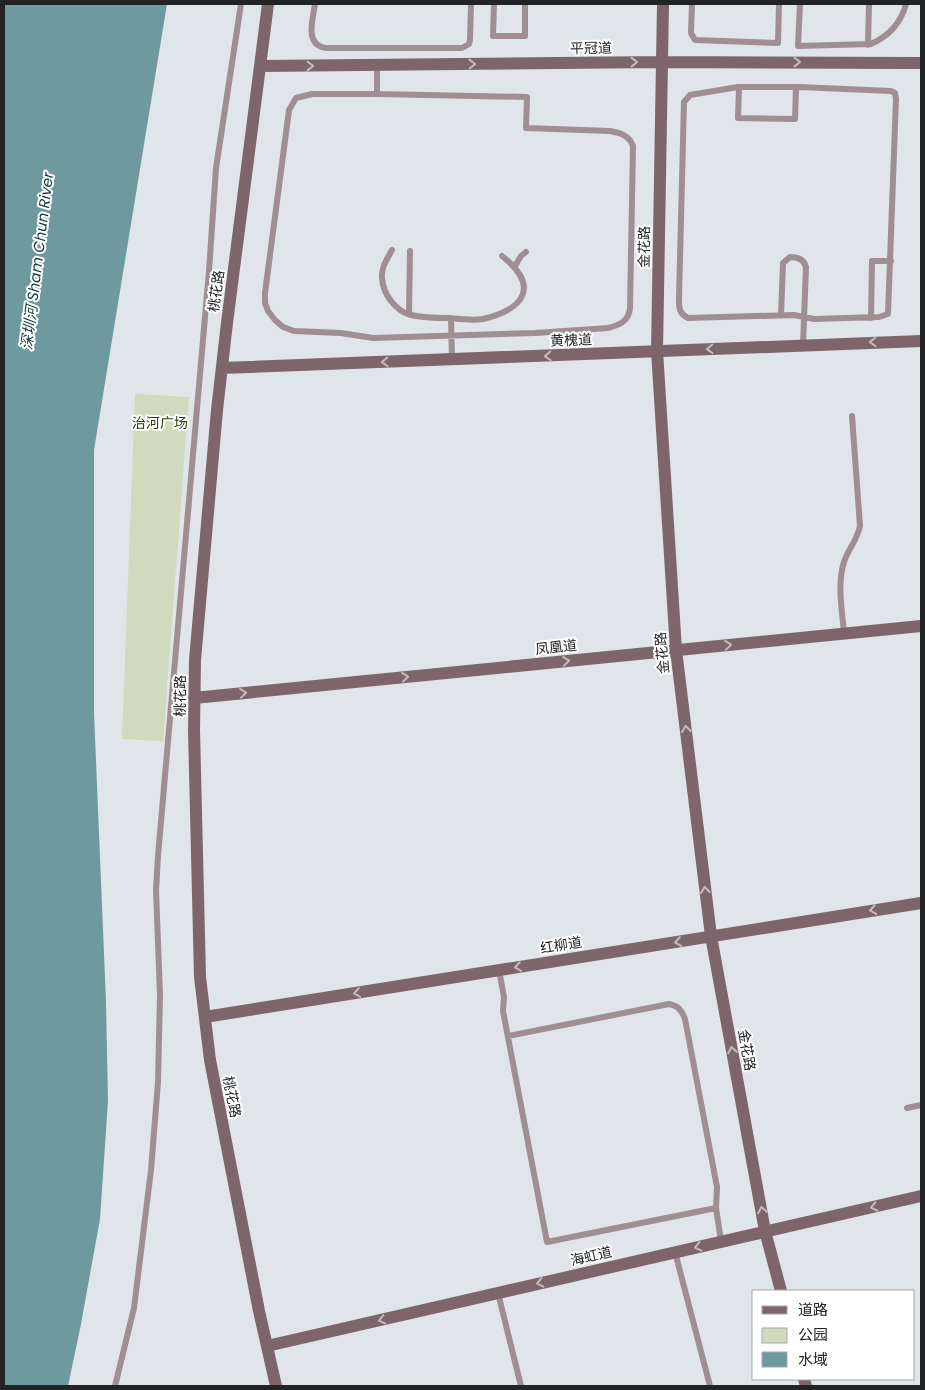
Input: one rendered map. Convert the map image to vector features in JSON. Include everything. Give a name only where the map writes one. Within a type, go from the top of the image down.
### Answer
[{"type":"street","name":"桃花路","points":[[268,4],[222,368],[196,650],[194,698],[200,976],[210,1060],[258,1311],[276,1386]]},
{"type":"street","name":"金花路","points":[[663,4],[657,352],[676,650],[711,936],[766,1231],[781,1290]]},
{"type":"street","name":"平冠道","points":[[261,66],[661,62],[921,63]]},
{"type":"street","name":"黄槐道","points":[[222,368],[921,341]]},
{"type":"street","name":"凤凰道","points":[[194,698],[921,626]]},
{"type":"street","name":"红柳道","points":[[205,1017],[921,902]]},
{"type":"street","name":"海虹道","points":[[267,1346],[921,1196]]},
{"type":"lane","points":[[115,1386],[134,1308],[151,1170],[158,1072],[160,995],[156,890],[159,846],[216,168],[241,4]]},
{"type":"lane","points":[[315,4],[311,34],[315,44],[326,48],[462,48],[469,44],[470,40],[471,4]]},
{"type":"lane","points":[[494,4],[493,36],[525,36],[525,4]]},
{"type":"lane","points":[[692,4],[691,33],[695,40],[778,43],[779,4]]},
{"type":"lane","points":[[800,4],[798,46],[868,45],[881,40],[891,32],[904,14],[906,4]]},
{"type":"lane","points":[[868,4],[868,45]]},
{"type":"lane","points":[[377,94],[378,66]]},
{"type":"lane","points":[[739,88],[738,118],[795,119],[796,87]]},
{"type":"lane","points":[[796,87],[892,91],[895,93],[889,311],[882,317],[871,318],[804,318],[794,315],[688,318],[680,311],[684,102],[690,95],[739,88],[796,87]]},
{"type":"lane","points":[[312,94],[377,94],[527,97],[526,128],[610,131],[620,133],[631,139],[633,146],[630,314],[626,320],[619,325],[608,328],[535,333],[373,338],[342,333],[294,331],[283,327],[275,320],[265,303],[265,293],[287,120],[292,103],[296,98],[312,94]]},
{"type":"lane","points":[[392,250],[383,268],[382,278],[384,287],[392,302],[409,314],[423,317],[483,319],[515,306],[523,294],[524,283],[515,266],[502,256]]},
{"type":"lane","points":[[409,314],[410,251]]},
{"type":"lane","points":[[515,266],[526,252]]},
{"type":"lane","points":[[781,316],[783,262],[785,259],[794,257],[802,260],[806,267],[803,345]]},
{"type":"lane","points":[[871,318],[872,261],[891,260]]},
{"type":"lane","points":[[451,318],[452,359]]},
{"type":"lane","points":[[844,633],[841,573],[844,560],[858,536],[860,526],[852,416]]},
{"type":"lane","points":[[499,970],[504,997],[503,1011],[547,1242],[716,1208]]},
{"type":"lane","points":[[508,1036],[669,1004],[676,1006],[682,1011],[717,1187],[716,1208],[721,1241]]},
{"type":"lane","points":[[907,1108],[921,1105]]},
{"type":"lane","points":[[675,1252],[710,1386]]},
{"type":"lane","points":[[498,1293],[521,1386]]},
{"type":"green space","name":"治河广场","points":[[135,394],[189,397],[163,741],[122,739]]},
{"type":"water","name":"深圳河 Sham Chun River","points":[[4,4],[167,4],[94,450],[94,713],[106,1002],[108,1101],[100,1219],[68,1386],[4,1386]]}]
